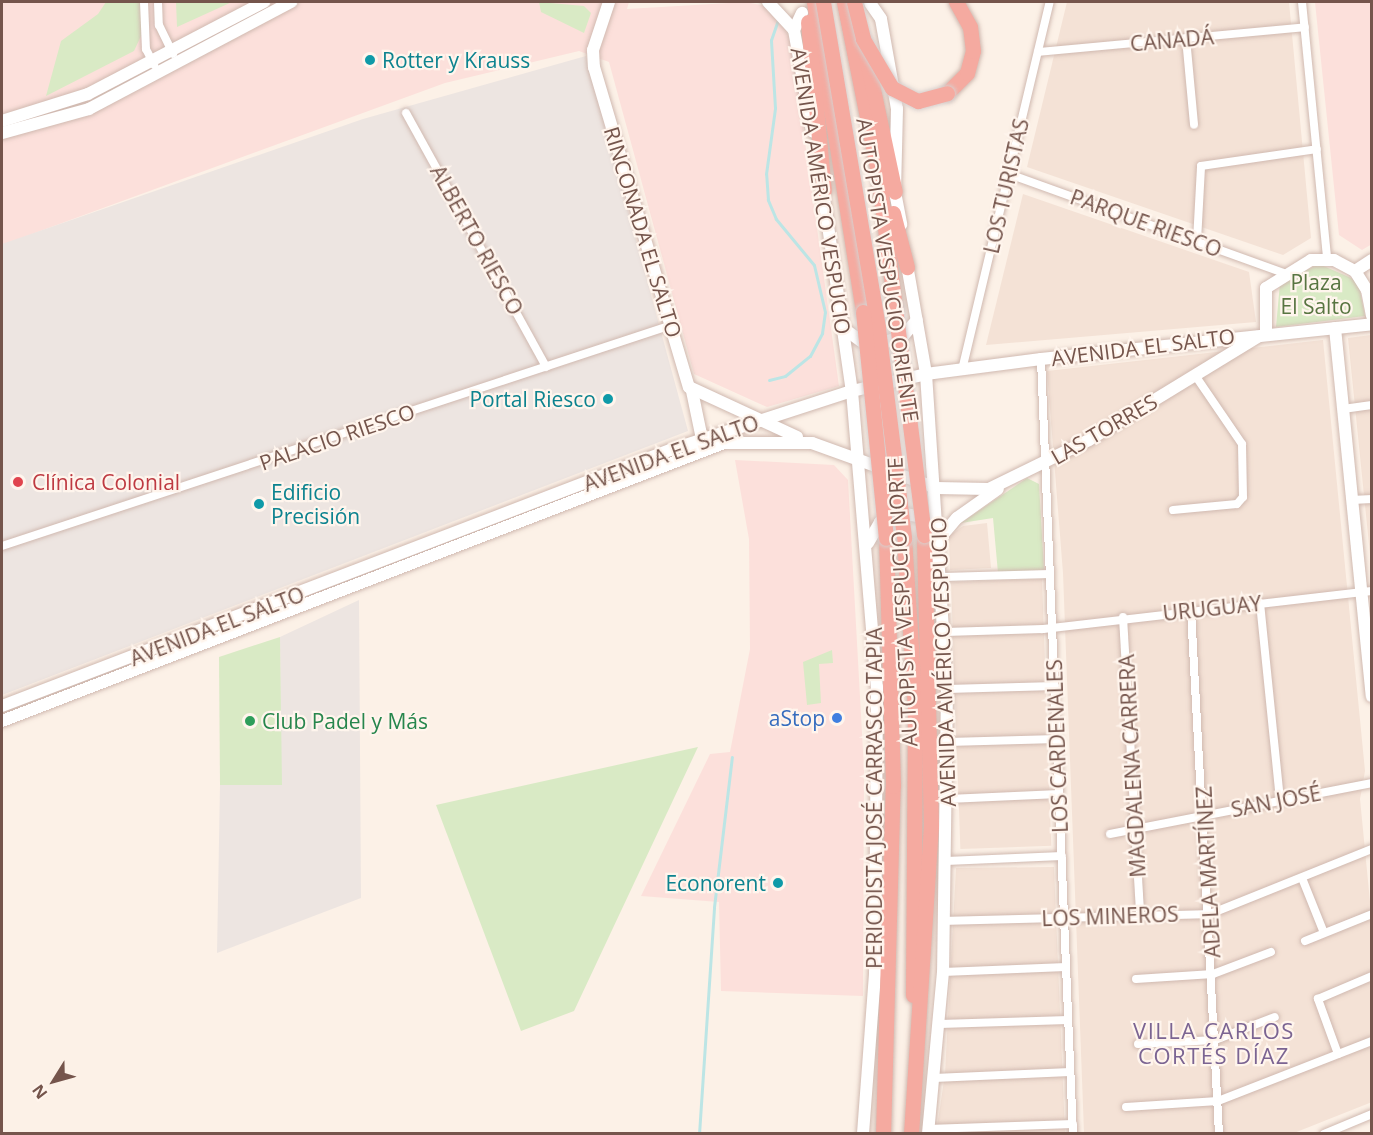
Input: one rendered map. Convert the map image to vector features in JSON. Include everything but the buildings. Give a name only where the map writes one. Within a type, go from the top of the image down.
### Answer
[{"type":"highway","name":"AUTOPISTA VESPUCIO NORTE","points":[[814,2],[862,312],[886,538],[893,786],[883,1134]]},
{"type":"highway","name":"AUTOPISTA VESPUCIO ORIENTE","points":[[823,2],[878,328],[904,538],[915,709],[915,1085]]},
{"type":"highway","name":"AUTOPISTA VESPUCIO NORTE","points":[[844,2],[863,97],[895,308],[924,535],[931,826],[911,1134]]},
{"type":"highway","points":[[862,2],[862,39],[895,192]]},
{"type":"highway","points":[[862,39],[899,94],[925,101],[947,93],[967,74],[973,51],[969,23],[956,2]]},
{"type":"highway","points":[[804,7],[824,190]]},
{"type":"highway","points":[[863,97],[907,267]]},
{"type":"main road","points":[[175,57],[264,2]]},
{"type":"main road","points":[[2,133],[70,117],[175,57],[291,2]]},
{"type":"main road","name":"RINCONADA EL SALTO","points":[[609,2],[593,50],[594,67],[692,391],[702,439]]},
{"type":"main road","name":"AVENIDA AMÉRICO VESPUCIO","points":[[768,2],[794,30],[824,190],[852,391]]},
{"type":"main road","name":"AVENIDA AMÉRICO VESPUCIO","points":[[862,2],[881,19],[897,109],[895,192],[926,374],[943,577],[948,742],[945,921],[940,1024],[928,1131]]},
{"type":"main road","points":[[794,30],[804,7]]},
{"type":"main road","points":[[2,120],[63,105],[156,67]]},
{"type":"main road","points":[[1264,335],[1265,293],[1284,273],[1327,259],[1355,271],[1367,290],[1371,316]]},
{"type":"main road","points":[[1355,271],[1371,260]]},
{"type":"main road","points":[[843,328],[861,341],[882,343],[903,336],[917,320]]},
{"type":"main road","name":"AVENIDA EL SALTO","points":[[2,706],[702,439],[852,391],[926,374],[1041,359],[1371,324]]},
{"type":"main road","points":[[1335,328],[1352,500],[1366,592],[1371,696]]},
{"type":"main road","name":"LAS TORRES","points":[[936,488],[972,492],[1005,483],[1046,463],[1264,335]]},
{"type":"main road","points":[[692,391],[759,422],[812,443]]},
{"type":"main road","name":"PERIODISTA JOSÉ CARRASCO TAPIA","points":[[852,391],[867,547],[878,781],[875,974],[863,1134]]},
{"type":"main road","name":"AVENIDA EL SALTO","points":[[2,721],[689,454],[741,441],[812,443],[936,488]]},
{"type":"main road","points":[[906,476],[926,474],[934,463]]},
{"type":"main road","points":[[867,547],[876,526],[900,513],[922,518],[940,538],[957,518],[1005,483]]},
{"type":"street","points":[[144,2],[156,67]]},
{"type":"street","points":[[158,2],[159,25],[175,57]]},
{"type":"street","name":"LOS TURISTAS","points":[[962,370],[1050,2]]},
{"type":"street","points":[[1302,2],[1327,259]]},
{"type":"street","name":"CANADÁ","points":[[1038,52],[1305,27]]},
{"type":"street","points":[[1186,39],[1194,125]]},
{"type":"street","name":"ALBERTO RIESCO","points":[[406,113],[546,367]]},
{"type":"street","points":[[1197,241],[1201,166],[1317,149]]},
{"type":"street","name":"PARQUE RIESCO","points":[[1008,174],[1284,273]]},
{"type":"street","name":"PALACIO RIESCO","points":[[2,546],[672,325]]},
{"type":"street","name":"LOS CARDENALES","points":[[1041,359],[1073,1129]]},
{"type":"street","points":[[1173,510],[1237,504],[1243,497],[1242,444],[1195,375]]},
{"type":"street","points":[[1343,409],[1371,405]]},
{"type":"street","points":[[1352,500],[1371,499]]},
{"type":"street","points":[[943,577],[1050,574]]},
{"type":"street","name":"URUGUAY","points":[[945,632],[1052,624],[1366,592]]},
{"type":"street","points":[[1260,603],[1280,800]]},
{"type":"street","name":"ADELA MARTÍNEZ","points":[[1191,610],[1206,814],[1219,1134]]},
{"type":"street","name":"MAGDALENA CARRERA","points":[[1124,617],[1140,915]]},
{"type":"street","points":[[947,689],[1055,686]]},
{"type":"street","points":[[948,742],[1057,739]]},
{"type":"street","name":"SAN JOSÉ","points":[[1110,834],[1371,783]]},
{"type":"street","points":[[948,799],[1059,794]]},
{"type":"street","name":"LOS MINEROS","points":[[945,921],[1210,914],[1371,849]]},
{"type":"street","points":[[946,861],[1062,856]]},
{"type":"street","points":[[1302,878],[1324,933]]},
{"type":"street","points":[[1305,941],[1371,914]]},
{"type":"street","points":[[1136,979],[1213,974],[1270,952]]},
{"type":"street","points":[[943,972],[1066,967]]},
{"type":"street","points":[[1338,1054],[1318,999],[1371,976]]},
{"type":"street","points":[[1138,1044],[1215,1040],[1275,1017]]},
{"type":"street","points":[[940,1024],[1068,1020]]},
{"type":"street","points":[[1126,1107],[1218,1101],[1371,1041]]},
{"type":"street","points":[[934,1078],[1070,1071]]},
{"type":"street","points":[[1324,1134],[1371,1114]]},
{"type":"street","points":[[928,1131],[1073,1129]]},
{"type":"shaded area","points":[[2,2],[629,2],[627,9],[746,2],[774,8],[791,41],[839,386],[767,407],[694,374],[609,62],[579,51],[445,83],[2,245]]},
{"type":"shaded area","points":[[1067,2],[1289,2],[1311,238],[1283,255],[1027,167]]},
{"type":"shaded area","points":[[1315,2],[1371,2],[1372,244],[1362,250],[1339,235]]},
{"type":"shaded area","points":[[586,56],[688,431],[2,695],[2,244],[363,119]]},
{"type":"shaded area","points":[[1023,194],[1249,272],[1256,322],[986,345]]},
{"type":"shaded area","points":[[1371,335],[1371,564],[1348,338]]},
{"type":"shaded area","points":[[1323,340],[1365,771],[1360,799],[1372,922],[1372,1102],[1294,1133],[1084,1133],[1063,573],[1047,371]]},
{"type":"shaded area","points":[[735,460],[834,465],[848,480],[864,769],[863,996],[721,991],[719,902],[641,896],[710,754],[730,752],[750,649],[749,539]]},
{"type":"shaded area","points":[[987,523],[991,568],[950,570],[949,536],[963,526]]},
{"type":"shaded area","points":[[1042,579],[1051,846],[960,849],[951,582]]},
{"type":"shaded area","points":[[359,600],[361,898],[217,953],[220,785],[281,785],[280,637]]},
{"type":"shaded area","points":[[1054,867],[1065,1133],[936,1134],[945,1074],[956,868]]},
{"type":"green space","points":[[106,2],[141,2],[141,36],[134,51],[46,96],[61,41],[98,14]]},
{"type":"green space","points":[[176,2],[232,2],[177,27]]},
{"type":"green space","points":[[539,2],[584,6],[591,13],[584,33],[541,12]]},
{"type":"green space","name":"Plaza El Salto","points":[[1319,264],[1358,281],[1365,316],[1276,327],[1280,283]]},
{"type":"green space","points":[[1027,478],[1039,484],[1044,570],[998,573],[993,518],[961,523]]},
{"type":"green space","name":"Club Padel y Más","points":[[280,637],[282,785],[220,785],[219,657]]},
{"type":"green space","points":[[832,650],[833,663],[819,664],[821,703],[807,705],[803,662]]},
{"type":"green space","points":[[698,747],[574,1011],[521,1031],[436,805]]},
{"type":"waterway","points":[[769,380],[785,376],[810,356],[822,333],[825,312],[814,265],[776,219],[768,200],[766,174],[775,108],[771,40],[778,20]]},
{"type":"waterway","points":[[699,1134],[714,907],[732,757]]},
{"type":"place","name":"Rotter y Krauss","points":[[370,60]]},
{"type":"place","name":"Portal Riesco","points":[[608,399]]},
{"type":"place","name":"Clínica Colonial","points":[[18,482]]},
{"type":"place","name":"Edificio Precisión","points":[[259,504]]},
{"type":"place","name":"aStop","points":[[837,718]]},
{"type":"place","name":"Club Padel y Más","points":[[250,721]]},
{"type":"place","name":"Econorent","points":[[778,883]]},
{"type":"district","name":"VILLA CARLOS CORTÉS DÍAZ","points":[[1214,1042]]}]
